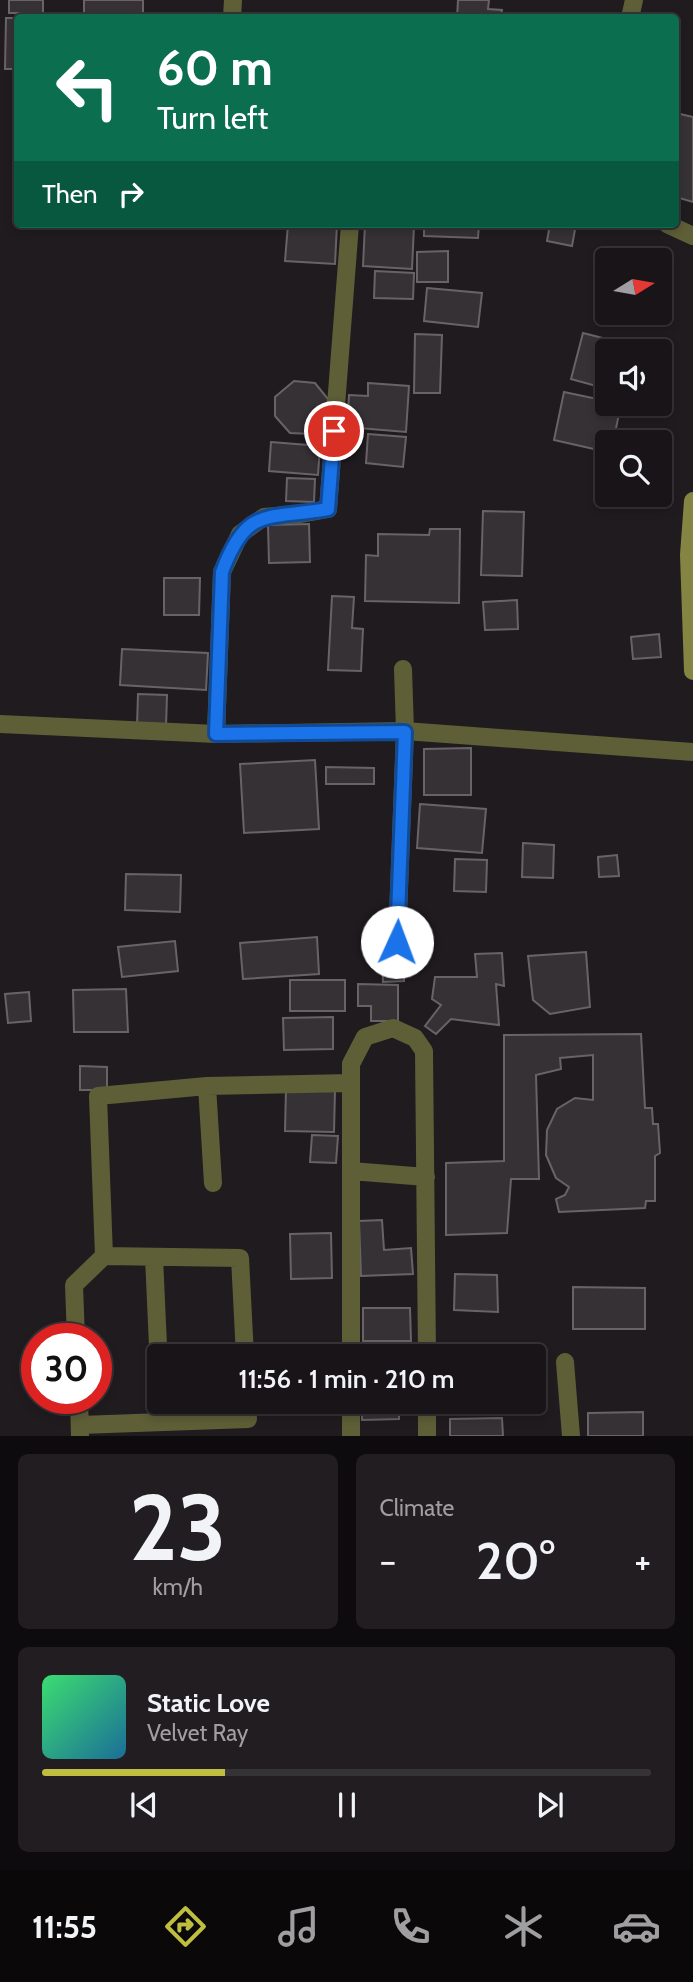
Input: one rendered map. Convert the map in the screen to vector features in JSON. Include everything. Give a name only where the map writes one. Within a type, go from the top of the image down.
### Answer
[{"type":"main road","points":[[693,501],[690,555],[693,671]]},
{"type":"street","points":[[216,734],[222,572],[231,548],[240,534],[264,517],[328,509],[350,228]]},
{"type":"street","points":[[676,228],[693,236]]},
{"type":"street","points":[[397,942],[405,732],[403,669]]},
{"type":"street","points":[[0,724],[216,734],[405,732],[693,752]]},
{"type":"street","points":[[351,1344],[351,1064],[365,1037],[393,1028],[415,1038],[424,1051],[427,1344]]},
{"type":"street","points":[[104,1256],[98,1096],[207,1086],[351,1083]]},
{"type":"street","points":[[207,1086],[214,1184]]},
{"type":"street","points":[[351,1171],[426,1177]]},
{"type":"street","points":[[75,1323],[74,1285],[104,1256],[240,1258],[244,1344]]},
{"type":"street","points":[[154,1257],[158,1344]]},
{"type":"street","points":[[565,1362],[571,1436]]},
{"type":"street","points":[[162,1414],[162,1422]]},
{"type":"street","points":[[80,1431],[162,1422],[248,1419],[248,1414]]},
{"type":"street","points":[[351,1414],[351,1436]]},
{"type":"street","points":[[427,1414],[427,1436]]},
{"type":"building","points":[[9,0],[43,0],[43,13],[9,13]]},
{"type":"building","points":[[84,0],[143,0],[143,14],[84,14]]},
{"type":"building","points":[[458,0],[489,0],[488,9],[502,10],[502,14],[457,14]]},
{"type":"building","points":[[6,18],[14,18],[14,69],[5,69]]},
{"type":"building","points":[[679,114],[693,117],[693,202],[679,198]]},
{"type":"building","points":[[288,228],[337,228],[335,264],[285,261]]},
{"type":"building","points":[[365,228],[414,228],[412,269],[363,266]]},
{"type":"building","points":[[424,228],[479,228],[478,238],[424,236]]},
{"type":"building","points":[[549,228],[575,228],[572,246],[547,241]]},
{"type":"building","points":[[448,251],[448,282],[417,282],[417,252]]},
{"type":"building","points":[[375,271],[414,273],[413,299],[374,298]]},
{"type":"building","points":[[427,288],[482,293],[478,327],[424,321]]},
{"type":"building","points":[[583,333],[607,339],[595,339],[595,386],[571,379]]},
{"type":"building","points":[[415,334],[442,335],[440,393],[414,393]]},
{"type":"building","points":[[294,381],[315,383],[328,399],[327,419],[312,434],[290,433],[275,416],[275,397]]},
{"type":"building","points":[[368,383],[409,386],[406,432],[347,427],[349,395],[368,396]]},
{"type":"building","points":[[564,392],[595,398],[595,416],[619,416],[616,430],[595,430],[595,449],[554,440]]},
{"type":"building","points":[[368,434],[406,437],[403,467],[366,463]]},
{"type":"building","points":[[271,442],[320,446],[318,475],[269,471]]},
{"type":"building","points":[[287,478],[315,479],[314,502],[286,501]]},
{"type":"building","points":[[483,511],[524,512],[522,576],[481,575]]},
{"type":"building","points":[[309,524],[310,562],[269,563],[268,525]]},
{"type":"building","points":[[430,529],[460,529],[459,603],[365,601],[366,555],[378,556],[378,534],[429,535]]},
{"type":"building","points":[[164,578],[200,578],[199,615],[164,615]]},
{"type":"building","points":[[332,596],[354,597],[352,628],[363,629],[361,671],[328,670]]},
{"type":"building","points":[[517,600],[518,629],[485,630],[483,602]]},
{"type":"building","points":[[659,634],[661,657],[633,659],[631,637]]},
{"type":"building","points":[[122,649],[208,653],[206,690],[120,685]]},
{"type":"building","points":[[138,694],[167,695],[166,727],[137,726]]},
{"type":"building","points":[[471,748],[471,795],[424,795],[424,749]]},
{"type":"building","points":[[315,760],[319,829],[244,833],[240,764]]},
{"type":"building","points":[[326,767],[374,768],[374,784],[326,784]]},
{"type":"building","points":[[420,804],[486,809],[482,853],[417,848]]},
{"type":"building","points":[[523,843],[554,845],[553,878],[522,877]]},
{"type":"building","points":[[617,855],[619,876],[599,877],[598,857]]},
{"type":"building","points":[[455,859],[487,860],[486,892],[454,891]]},
{"type":"building","points":[[126,874],[181,875],[180,912],[125,910]]},
{"type":"building","points":[[317,937],[319,974],[243,979],[240,943]]},
{"type":"building","points":[[175,941],[178,971],[122,977],[118,947]]},
{"type":"building","points":[[586,952],[590,1007],[550,1014],[533,1000],[528,956]]},
{"type":"building","points":[[502,953],[504,986],[496,984],[499,1025],[451,1019],[436,1034],[425,1026],[441,1005],[432,999],[435,977],[477,977],[475,954]]},
{"type":"building","points":[[404,954],[404,981],[383,982],[382,955]]},
{"type":"building","points":[[290,980],[345,980],[345,1011],[290,1011]]},
{"type":"building","points":[[358,984],[398,985],[398,1021],[371,1021],[371,1006],[358,1006]]},
{"type":"building","points":[[126,989],[128,1032],[74,1032],[73,990]]},
{"type":"building","points":[[29,992],[31,1021],[8,1023],[5,994]]},
{"type":"building","points":[[333,1017],[333,1049],[284,1050],[283,1018]]},
{"type":"building","points":[[641,1034],[645,1108],[652,1108],[653,1124],[658,1124],[660,1153],[655,1156],[655,1201],[646,1201],[645,1208],[559,1212],[556,1199],[565,1195],[569,1187],[556,1178],[546,1155],[547,1130],[557,1109],[575,1098],[593,1100],[593,1055],[560,1058],[561,1069],[536,1075],[539,1179],[511,1179],[507,1233],[446,1235],[446,1163],[504,1161],[504,1035]]},
{"type":"building","points":[[80,1066],[107,1067],[107,1090],[80,1090]]},
{"type":"building","points":[[286,1089],[335,1090],[334,1132],[285,1131]]},
{"type":"building","points":[[312,1135],[338,1136],[336,1163],[310,1162]]},
{"type":"building","points":[[382,1220],[384,1250],[411,1248],[413,1274],[361,1276],[359,1221]]},
{"type":"building","points":[[331,1233],[332,1278],[291,1279],[290,1234]]},
{"type":"building","points":[[455,1274],[497,1275],[498,1312],[454,1310]]},
{"type":"building","points":[[573,1287],[645,1288],[645,1329],[573,1329]]},
{"type":"building","points":[[363,1308],[410,1308],[411,1341],[363,1341]]},
{"type":"building","points":[[643,1412],[643,1436],[588,1436],[588,1413]]},
{"type":"building","points":[[362,1414],[399,1414],[399,1419],[362,1420]]},
{"type":"building","points":[[502,1418],[503,1436],[450,1436],[450,1419]]},
{"type":"route","points":[[334,431],[328,509],[264,517],[240,534],[231,548],[222,572],[216,734],[405,732],[397,942]]}]
